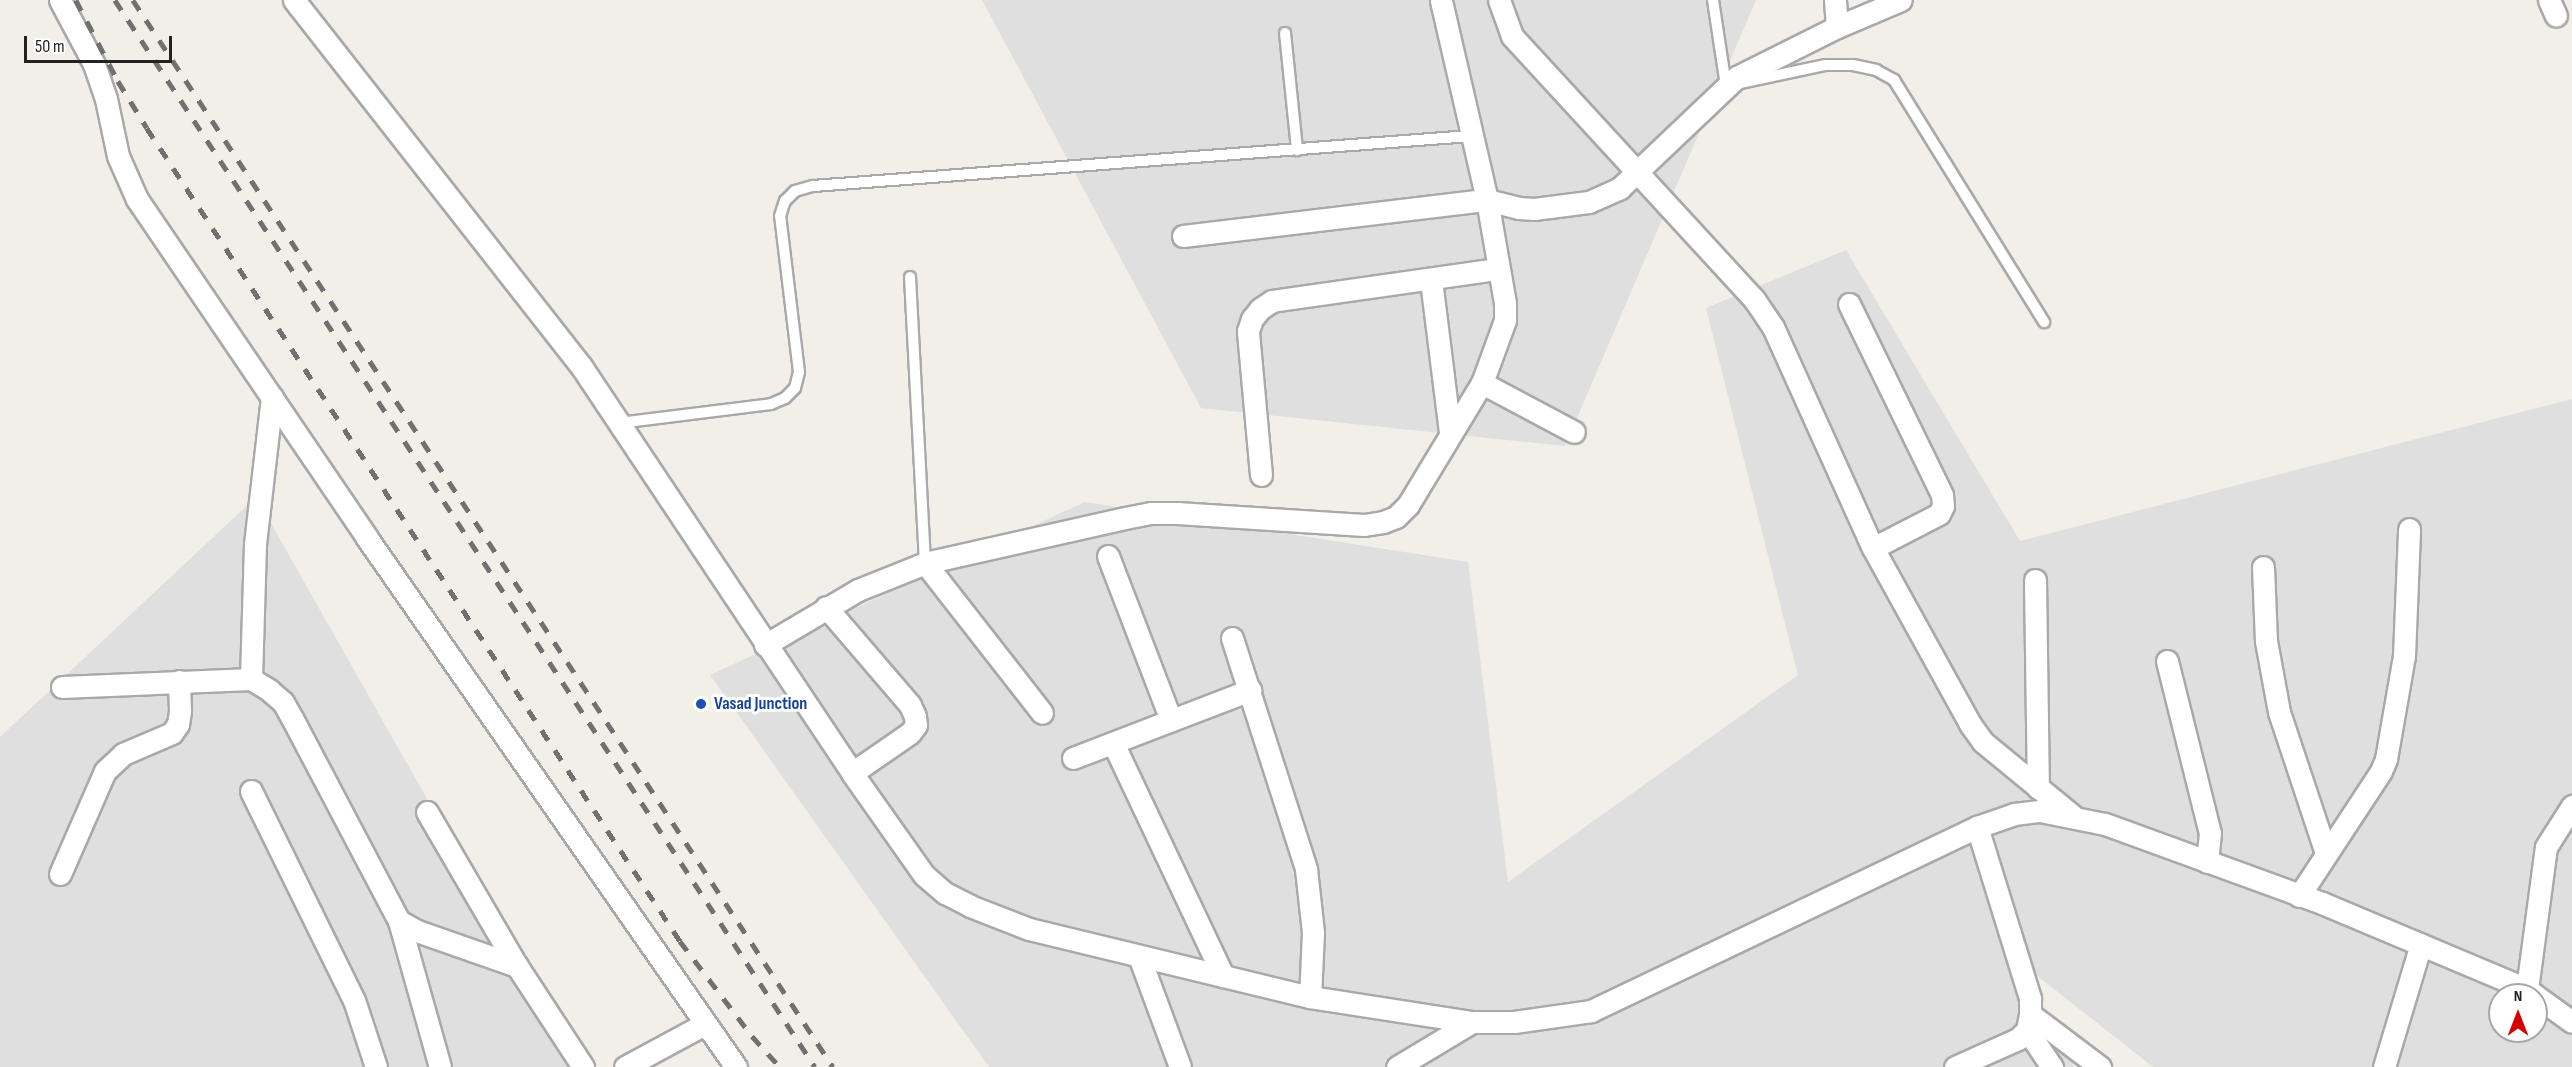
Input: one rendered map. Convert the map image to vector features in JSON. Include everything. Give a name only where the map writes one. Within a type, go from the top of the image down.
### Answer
[{"type":"street","points":[[60,0],[97,73],[126,178],[137,199],[736,1067]]},
{"type":"street","points":[[294,0],[581,366],[765,645],[924,875],[945,893],[970,906],[1029,929],[1310,997],[1472,1022],[1514,1022],[1591,1011],[1977,827],[2014,814],[2040,811],[2072,815],[2105,824],[2299,896],[2421,944],[2510,983]]},
{"type":"street","points":[[765,645],[858,590],[925,563],[1151,513],[1364,525],[1396,517],[1408,505],[1482,383],[1505,320],[1505,303],[1487,200],[1441,0]]},
{"type":"street","points":[[1485,0],[1512,36],[1754,299],[1773,327],[1873,548],[1970,724],[1983,742],[2072,815]]},
{"type":"street","points":[[1499,0],[1512,36]]},
{"type":"street","points":[[1835,0],[1837,27]]},
{"type":"street","points":[[1184,236],[1487,200],[1519,208],[1534,209],[1589,202],[1620,188],[1726,86],[1753,67],[1901,0]]},
{"type":"street","points":[[1261,475],[1248,331],[1252,319],[1260,309],[1272,302],[1498,269]]},
{"type":"street","points":[[1431,280],[1450,433]]},
{"type":"street","points":[[1850,304],[1942,495],[1943,506],[1939,514],[1873,548]]},
{"type":"street","points":[[1482,383],[1574,432]]},
{"type":"street","points":[[251,679],[255,544],[272,397]]},
{"type":"street","points":[[2299,896],[2325,853],[2381,771],[2390,745],[2404,656],[2409,529]]},
{"type":"street","points":[[1108,556],[1171,720]]},
{"type":"street","points":[[925,563],[1042,713]]},
{"type":"street","points":[[2263,567],[2266,641],[2279,712],[2325,853]]},
{"type":"street","points":[[2035,580],[2038,788]]},
{"type":"street","points":[[826,607],[910,705],[915,716],[916,725],[910,733],[852,773]]},
{"type":"street","points":[[1232,638],[1306,869],[1313,932],[1310,997]]},
{"type":"street","points":[[2167,661],[2210,833],[2207,862]]},
{"type":"street","points":[[62,687],[251,679],[283,702],[399,921],[440,1067]]},
{"type":"street","points":[[60,874],[105,771],[123,754],[172,733],[178,724],[179,681]]},
{"type":"street","points":[[1073,758],[1250,690]]},
{"type":"street","points":[[1113,742],[1223,976]]},
{"type":"street","points":[[251,790],[354,1000],[376,1067]]},
{"type":"street","points":[[2534,983],[2546,847],[2572,806]]},
{"type":"street","points":[[427,812],[517,966],[583,1067]]},
{"type":"street","points":[[1977,827],[2030,998],[2029,1022],[2052,1067]]},
{"type":"street","points":[[399,921],[417,931],[517,966]]},
{"type":"street","points":[[2384,1067],[2421,944]]},
{"type":"street","points":[[1139,956],[1180,1067]]},
{"type":"street","points":[[2548,1004],[2572,1022]]},
{"type":"street","points":[[1408,1064],[1472,1022]]},
{"type":"street","points":[[1964,1065],[2018,1039],[2029,1022]]},
{"type":"street","points":[[2029,1022],[2100,1067]]},
{"type":"street","points":[[625,1067],[705,1024]]},
{"type":"lane","points":[[1713,0],[1726,86],[1826,65],[1852,65],[1876,70],[1894,80],[2043,322]]},
{"type":"lane","points":[[1286,33],[1297,150]]},
{"type":"lane","points":[[619,423],[771,404],[785,398],[795,388],[799,372],[780,216],[785,201],[795,191],[813,186],[1471,136]]},
{"type":"lane","points":[[910,278],[925,563]]},
{"type":"shaded area","points":[[982,0],[1756,0],[1565,446],[1201,408]]},
{"type":"shaded area","points":[[1846,250],[2020,541],[2572,399],[2572,1067],[2153,1067],[2017,960],[2074,1067],[989,1067],[710,675],[1085,502],[1468,562],[1508,882],[1798,675],[1706,308]]},
{"type":"shaded area","points":[[256,497],[579,1067],[0,1067],[0,737]]},
{"type":"railway","points":[[76,0],[118,81],[147,128],[680,941],[752,1036],[780,1067]]},
{"type":"railway","points":[[115,0],[815,1067]]},
{"type":"railway","points":[[133,0],[833,1067]]},
{"type":"place","name":"Vasad Junction","points":[[701,704]]}]
